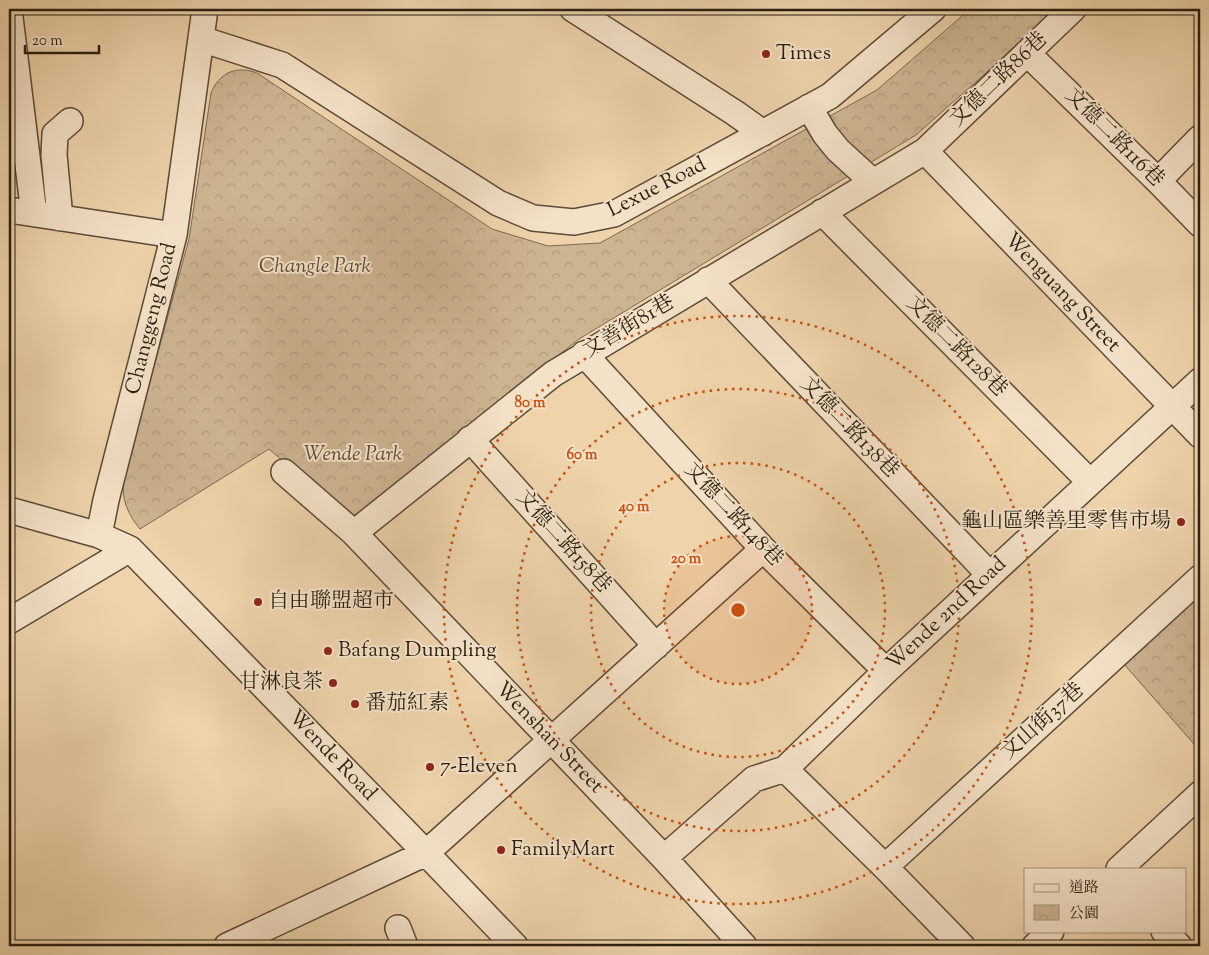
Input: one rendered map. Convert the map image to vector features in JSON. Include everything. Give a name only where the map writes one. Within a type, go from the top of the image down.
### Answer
[{"type":"street","points":[[9,9],[34,214]]},
{"type":"street","name":"Changgeng Road","points":[[99,535],[106,500],[174,234],[205,9]]},
{"type":"street","points":[[573,9],[763,133]]},
{"type":"street","name":"Lexue Road","points":[[201,39],[282,66],[498,203],[534,218],[574,222],[614,214],[830,96],[934,9]]},
{"type":"street","name":"文德二路86巷","points":[[925,151],[1073,9]]},
{"type":"street","name":"文德二路116巷","points":[[1027,53],[1200,224]]},
{"type":"street","points":[[809,107],[825,134],[838,150],[873,182]]},
{"type":"street","points":[[60,218],[54,155],[55,134],[70,121]]},
{"type":"street","points":[[1158,181],[1200,138]]},
{"type":"street","name":"文善街81巷","points":[[354,533],[552,374],[925,151]]},
{"type":"street","name":"Wenguang Street","points":[[925,151],[1200,435]]},
{"type":"street","points":[[9,210],[174,234]]},
{"type":"street","name":"文德二路128巷","points":[[822,212],[1090,482]]},
{"type":"street","name":"文德二路138巷","points":[[708,280],[990,575]]},
{"type":"street","name":"文德二路148巷","points":[[584,354],[763,549],[886,671]]},
{"type":"street","name":"Wende 2nd Road","points":[[785,769],[886,671],[1200,381]]},
{"type":"street","name":"文德二路158巷","points":[[470,439],[656,646]]},
{"type":"street","name":"Wenshan Street","points":[[284,472],[354,533],[664,858],[744,946]]},
{"type":"street","points":[[9,510],[99,535]]},
{"type":"street","name":"Wende Road","points":[[99,535],[130,549],[514,946]]},
{"type":"street","points":[[9,621],[130,549]]},
{"type":"street","points":[[228,946],[426,853],[763,549]]},
{"type":"street","name":"文山街37巷","points":[[885,867],[1200,578]]},
{"type":"street","points":[[664,858],[754,779],[785,769],[962,946]]},
{"type":"street","points":[[1120,868],[1200,794]]},
{"type":"street","points":[[1035,946],[1051,932]]},
{"type":"street","points":[[1165,932],[1180,946]]},
{"type":"green space","name":"Changle Park","points":[[970,9],[1058,9],[916,135],[579,339],[351,520],[269,449],[140,529],[131,516],[124,498],[124,476],[189,239],[211,93],[219,80],[229,72],[242,70],[257,73],[492,229],[548,246],[600,243],[877,90]]},
{"type":"green space","points":[[1200,591],[1200,751],[1123,663]]},
{"type":"place","name":"Times","points":[[766,54]]},
{"type":"place","name":"龜山區樂善里零售市場","points":[[1181,522]]},
{"type":"place","name":"自由聯盟超市","points":[[258,602]]},
{"type":"place","name":"Bafang Dumpling","points":[[328,651]]},
{"type":"place","name":"甘淋良茶","points":[[333,683]]},
{"type":"place","name":"番茄紅素","points":[[355,704]]},
{"type":"place","name":"7-Eleven","points":[[430,767]]},
{"type":"place","name":"FamilyMart","points":[[501,850]]},
{"type":"park label","name":"Wende Park","points":[[353,455]]}]
